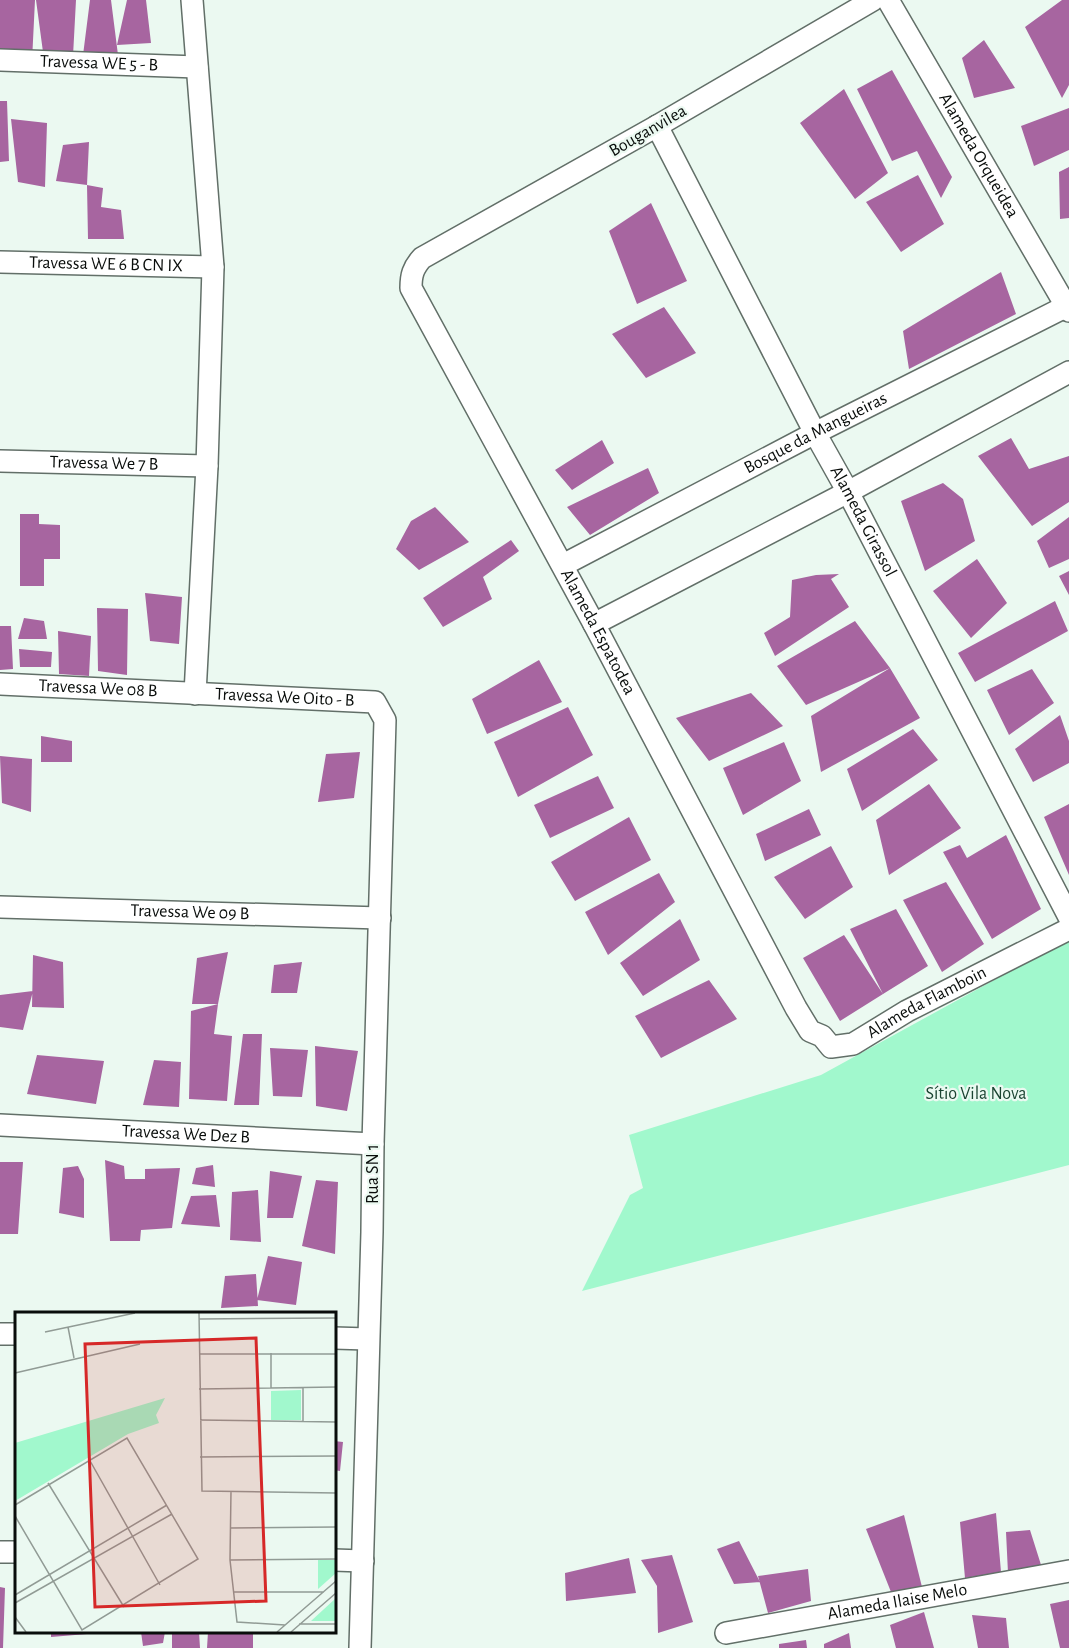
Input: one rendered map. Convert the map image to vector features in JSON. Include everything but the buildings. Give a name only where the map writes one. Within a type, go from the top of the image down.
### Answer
[{"type":"street","points":[[192,0],[213,267],[207,466],[195,694]]},
{"type":"street","name":"Bouganvilea","points":[[422,258],[657,126],[873,0]]},
{"type":"street","name":"Alameda Orqueidea","points":[[888,0],[1068,308]]},
{"type":"street","name":"Travessa WE 5 - B","points":[[0,60],[196,67]]},
{"type":"street","name":"Alameda Girassol","points":[[657,126],[1069,917]]},
{"type":"street","name":"Alameda Espatodea","points":[[422,258],[414,266],[411,288],[563,565],[796,1008]]},
{"type":"street","name":"Travessa WE 6 B CN IX","points":[[0,262],[213,267]]},
{"type":"street","name":"Bosque da Mangueiras","points":[[563,565],[815,432],[1068,308]]},
{"type":"street","points":[[594,624],[848,492],[1069,372]]},
{"type":"street","name":"Travessa We 7 B","points":[[0,461],[207,466]]},
{"type":"street","name":"Travessa We 08 B","points":[[0,684],[195,694]]},
{"type":"street","name":"Travessa We Oito - B","points":[[195,694],[375,702]]},
{"type":"street","name":"Rua SN 1","points":[[360,1648],[385,720],[375,702]]},
{"type":"street","name":"Travessa We 09 B","points":[[0,907],[380,918]]},
{"type":"street","name":"Alameda Flamboin","points":[[796,1008],[810,1031],[822,1036],[831,1047],[853,1044],[907,1011],[1069,929]]},
{"type":"street","name":"Travessa We Dez B","points":[[0,1125],[373,1144]]},
{"type":"street","points":[[336,1338],[368,1339]]},
{"type":"street","points":[[336,1560],[363,1561]]},
{"type":"street","name":"Alameda Ilaise Melo","points":[[726,1633],[1069,1571]]},
{"type":"green space","name":"Sítio Vila Nova","points":[[1069,939],[1069,1165],[582,1291],[630,1195],[643,1188],[629,1135],[821,1075]]}]
